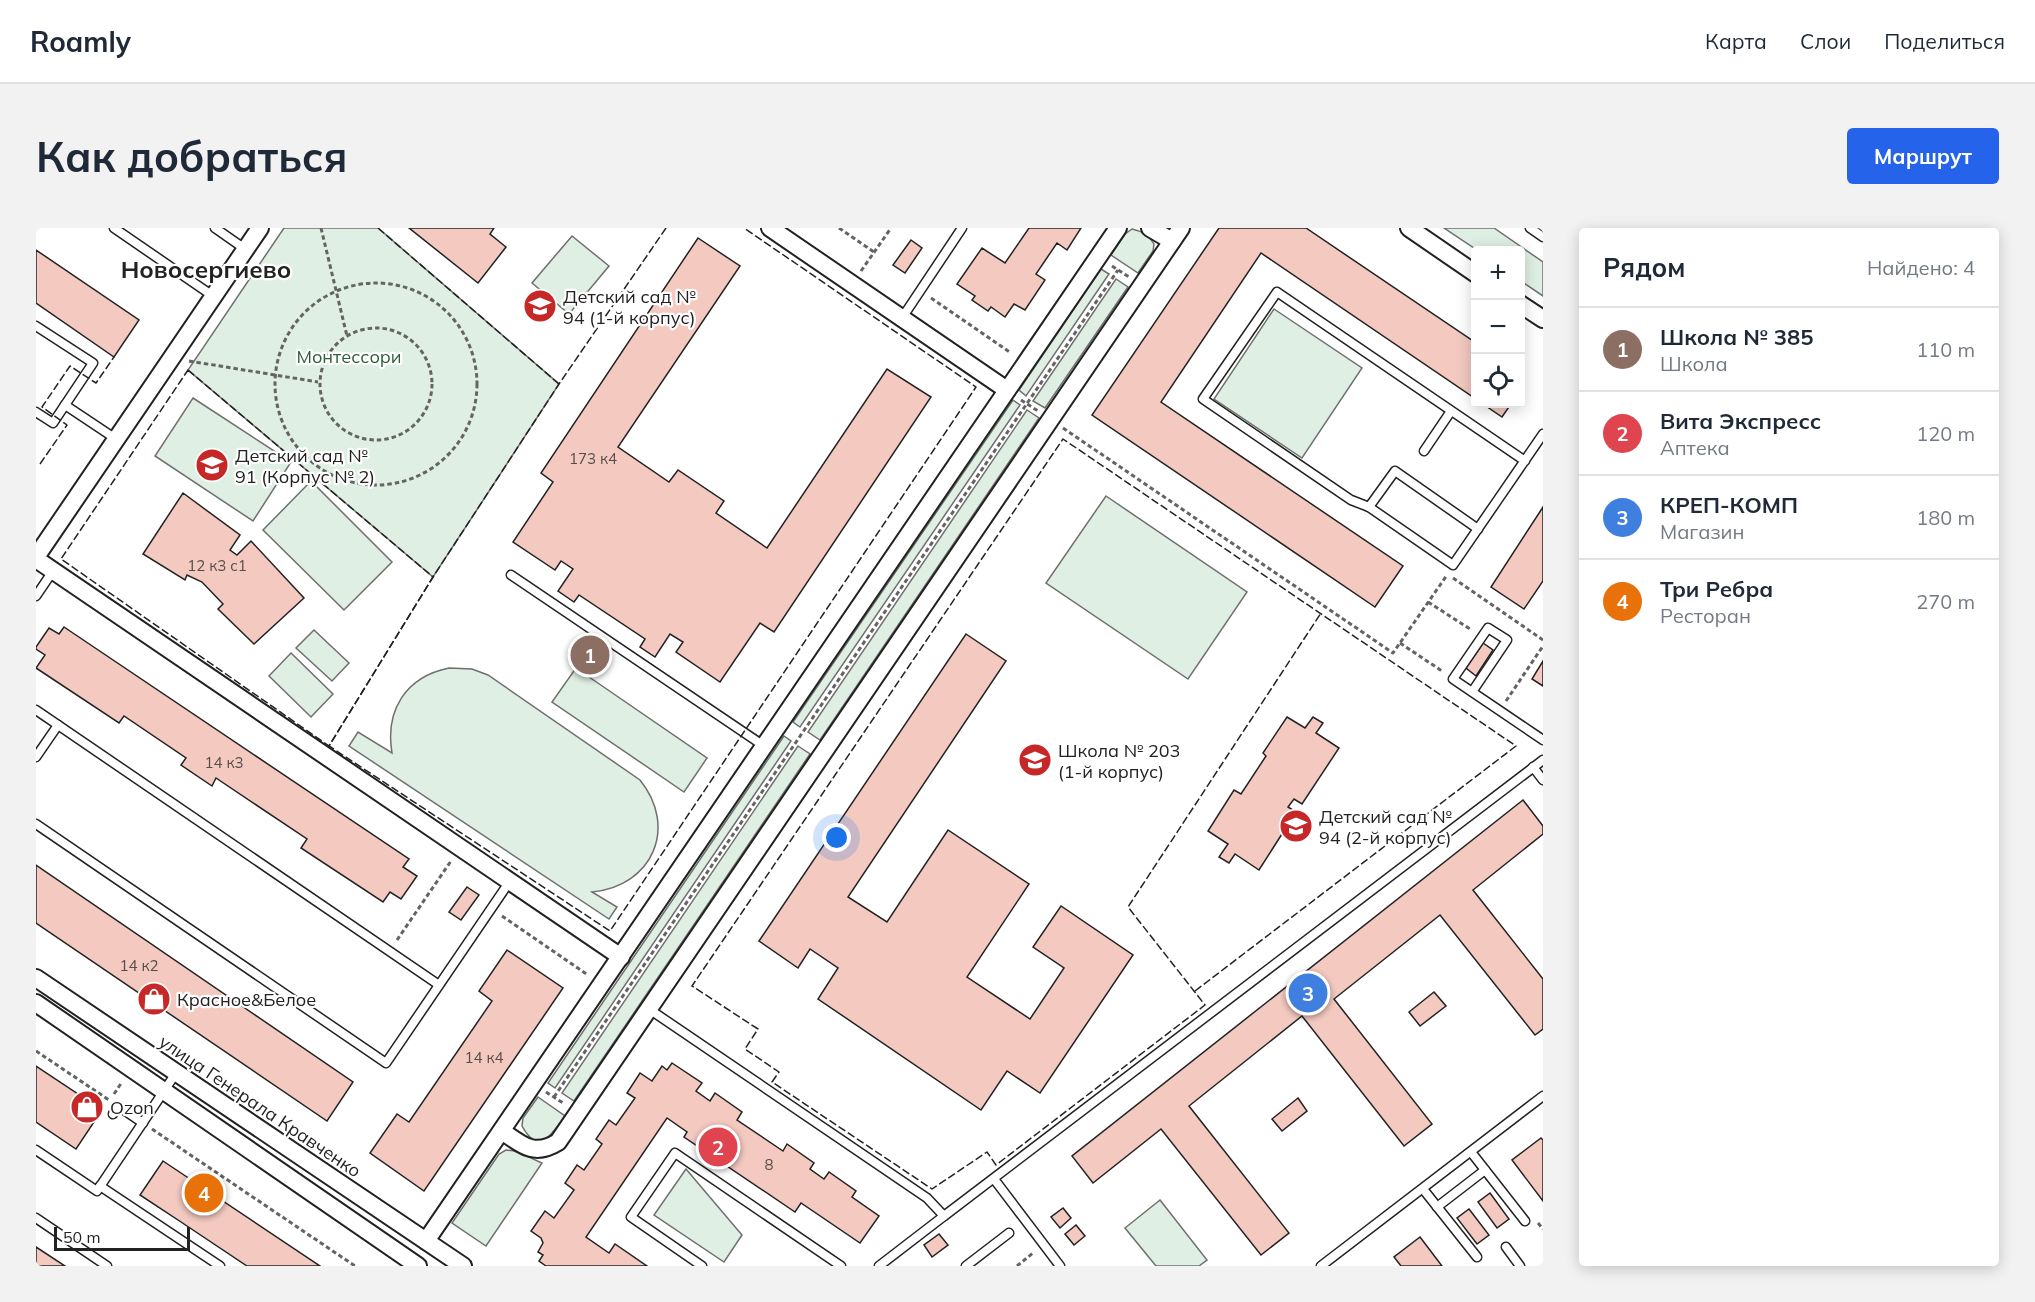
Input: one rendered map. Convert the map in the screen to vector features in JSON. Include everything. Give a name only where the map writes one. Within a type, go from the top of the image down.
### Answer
[{"type":"street","points":[[260,228],[36,558],[621,957]]},
{"type":"street","points":[[770,228],[1007,390]]},
{"type":"street","points":[[426,1241],[1118,228]]},
{"type":"street","points":[[502,1131],[532,1149],[546,1150],[558,1142],[1176,235],[1150,228]]},
{"type":"street","points":[[1408,228],[1471,270]]},
{"type":"street","points":[[1525,307],[1543,319]]},
{"type":"street","name":"улица Генерала Кравченко","points":[[36,978],[463,1266]]},
{"type":"street","points":[[36,1003],[416,1265]]},
{"type":"lane","points":[[114,228],[213,296]]},
{"type":"lane","points":[[215,228],[245,249]]},
{"type":"lane","points":[[902,318],[962,228]]},
{"type":"lane","points":[[1530,228],[1543,237]]},
{"type":"lane","points":[[1525,461],[1276,292],[1203,399],[1350,500],[1369,507],[1453,565],[1525,461],[1543,434]]},
{"type":"lane","points":[[36,326],[93,363],[53,423],[36,412]]},
{"type":"lane","points":[[65,405],[116,439]]},
{"type":"lane","points":[[1424,451],[1451,411]]},
{"type":"lane","points":[[1369,507],[1395,471],[1478,529]]},
{"type":"lane","points":[[36,596],[53,571]]},
{"type":"lane","points":[[511,574],[764,746]]},
{"type":"lane","points":[[1472,692],[1507,640],[1488,628],[1453,679],[1543,741]]},
{"type":"lane","points":[[36,710],[439,985]]},
{"type":"lane","points":[[36,757],[58,725]]},
{"type":"lane","points":[[879,1266],[1543,760]]},
{"type":"lane","points":[[1533,767],[1543,780]]},
{"type":"lane","points":[[36,824],[386,1063],[510,881]]},
{"type":"lane","points":[[649,1009],[927,1198],[944,1216]]},
{"type":"lane","points":[[36,1150],[97,1191],[176,1073]]},
{"type":"lane","points":[[1321,1266],[1543,1096]]},
{"type":"lane","points":[[113,1113],[118,1106],[143,1123]]},
{"type":"lane","points":[[1471,1152],[1525,1221]]},
{"type":"lane","points":[[702,1266],[631,1217],[675,1153],[841,1266]]},
{"type":"lane","points":[[1437,1207],[1485,1170]]},
{"type":"lane","points":[[994,1179],[1060,1266]]},
{"type":"lane","points":[[100,1186],[220,1266]]},
{"type":"lane","points":[[1423,1189],[1477,1257]]},
{"type":"lane","points":[[36,1218],[107,1266]]},
{"type":"lane","points":[[966,1266],[1009,1233]]},
{"type":"lane","points":[[1506,1247],[1520,1266]]},
{"type":"path","points":[[321,228],[346,336]]},
{"type":"path","points":[[839,228],[874,252]]},
{"type":"path","points":[[852,284],[891,228]]},
{"type":"path","points":[[1108,263],[1133,280]]},
{"type":"path","points":[[554,1097],[1118,270]]},
{"type":"path","points":[[363,283],[390,283],[416,290],[439,304],[458,323],[471,347],[477,373],[477,400],[469,425],[455,447],[436,465],[414,478],[389,484],[363,484],[338,478],[316,465],[297,447],[284,425],[276,400],[276,374],[281,348],[294,324],[313,304],[336,290],[363,283]]},
{"type":"path","points":[[929,296],[1011,353]]},
{"type":"path","points":[[364,328],[382,328],[400,333],[415,344],[426,359],[432,376],[431,395],[424,412],[412,427],[396,436],[378,441],[360,438],[343,430],[330,417],[322,400],[319,382],[323,364],[332,348],[346,336],[364,328]]},
{"type":"path","points":[[184,360],[319,382]]},
{"type":"path","points":[[1007,390],[1050,420]]},
{"type":"path","points":[[1065,430],[1393,653],[1447,574],[1543,640]]},
{"type":"path","points":[[1428,602],[1482,637]]},
{"type":"path","points":[[1400,643],[1453,679]]},
{"type":"path","points":[[1500,710],[1543,646]]},
{"type":"path","points":[[794,733],[807,742]]},
{"type":"path","points":[[389,951],[461,848]]},
{"type":"path","points":[[491,909],[590,976]]},
{"type":"path","points":[[36,1051],[109,1100],[123,1080]]},
{"type":"path","points":[[543,1090],[569,1108]]},
{"type":"path","points":[[143,1123],[355,1266]]},
{"type":"path","points":[[1017,1266],[1044,1245]]},
{"type":"green space","name":"Монтессори","points":[[284,228],[378,228],[559,384],[433,577],[188,370]]},
{"type":"green space","points":[[1444,228],[1494,228],[1520,246],[1471,246]]},
{"type":"green space","points":[[1132,229],[1145,234],[1154,244],[1153,251],[1138,273],[1111,255],[1125,234]]},
{"type":"green space","points":[[572,236],[609,266],[569,314],[532,283]]},
{"type":"green space","points":[[1525,250],[1543,262],[1543,296],[1525,284]]},
{"type":"green space","points":[[1101,269],[1109,274],[1026,396],[1019,390]]},
{"type":"green space","points":[[1116,279],[1128,287],[1045,408],[1033,401]]},
{"type":"green space","points":[[1274,309],[1362,368],[1302,458],[1214,399]]},
{"type":"green space","points":[[193,398],[291,462],[253,521],[155,456]]},
{"type":"green space","points":[[1013,400],[1020,405],[800,727],[793,722]]},
{"type":"green space","points":[[1027,410],[1039,418],[820,740],[808,732]]},
{"type":"green space","points":[[311,481],[392,562],[344,610],[263,530]]},
{"type":"green space","points":[[1106,496],[1247,592],[1188,679],[1046,583]]},
{"type":"green space","points":[[314,630],[349,663],[332,681],[296,648]]},
{"type":"green space","points":[[291,653],[333,694],[311,717],[269,676]]},
{"type":"green space","points":[[449,668],[472,669],[488,675],[640,780],[651,798],[657,816],[658,835],[653,851],[644,866],[631,879],[613,887],[592,892],[617,907],[609,919],[349,746],[358,732],[392,753],[392,723],[401,698],[421,679]]},
{"type":"green space","points":[[576,668],[707,758],[684,792],[552,702]]},
{"type":"green space","points":[[784,736],[791,741],[555,1088],[548,1083]]},
{"type":"green space","points":[[798,746],[810,754],[574,1101],[562,1093]]},
{"type":"green space","points":[[538,1097],[565,1116],[550,1135],[540,1141],[528,1135],[522,1126],[523,1118]]},
{"type":"green space","points":[[506,1150],[516,1151],[542,1163],[486,1246],[452,1223],[499,1154]]},
{"type":"green space","points":[[686,1169],[742,1235],[724,1262],[654,1215]]},
{"type":"green space","points":[[1160,1200],[1207,1260],[1199,1266],[1156,1266],[1125,1228]]},
{"type":"building","points":[[409,228],[494,228],[490,234],[506,247],[478,283]]},
{"type":"building","points":[[1029,228],[1081,228],[1067,250],[1057,243],[1036,274],[1045,280],[1025,310],[1014,304],[1005,317],[991,307],[988,311],[972,300],[975,296],[957,284],[982,248],[1005,263]]},
{"type":"building","points":[[1219,228],[1306,228],[1471,340],[1471,396],[1261,253],[1161,402],[1403,566],[1375,607],[1092,415]]},
{"type":"building","points":[[698,238],[740,266],[618,447],[669,482],[678,470],[724,501],[716,513],[767,548],[887,369],[931,397],[774,632],[760,623],[720,682],[676,652],[683,642],[670,634],[655,657],[640,647],[645,639],[579,595],[574,602],[558,591],[573,569],[561,561],[555,570],[513,542],[553,482],[541,473]]},
{"type":"building","points":[[911,240],[922,248],[905,273],[893,265]]},
{"type":"building","points":[[36,250],[139,320],[114,357],[36,303]]},
{"type":"building","points":[[1489,408],[1508,408],[1502,417]]},
{"type":"building","points":[[183,493],[240,535],[230,550],[237,555],[251,541],[304,598],[254,644],[218,609],[223,604],[202,582],[187,575],[185,580],[143,554]]},
{"type":"building","points":[[1543,507],[1543,581],[1524,609],[1491,587]]},
{"type":"building","points":[[64,627],[409,859],[403,867],[417,876],[401,899],[390,892],[383,902],[301,848],[307,839],[216,778],[212,786],[181,765],[186,758],[124,716],[119,723],[36,668],[45,655],[36,647],[49,628],[59,634]]},
{"type":"building","points":[[966,634],[1006,661],[848,897],[887,922],[948,830],[1029,884],[967,977],[1030,1019],[1064,968],[1033,947],[1061,906],[1133,955],[1040,1093],[1007,1071],[981,1110],[818,999],[838,968],[810,949],[798,968],[759,941]]},
{"type":"building","points":[[1483,643],[1493,650],[1476,676],[1466,668]]},
{"type":"building","points":[[1543,661],[1543,686],[1532,679]]},
{"type":"building","points":[[1287,717],[1305,728],[1313,717],[1323,723],[1316,733],[1339,748],[1302,804],[1294,799],[1288,807],[1296,812],[1259,870],[1235,854],[1229,863],[1219,857],[1228,844],[1208,831],[1234,790],[1241,794],[1266,756],[1263,753]]},
{"type":"building","points":[[1523,800],[1543,826],[1543,834],[1473,890],[1543,979],[1543,1029],[1535,1035],[1440,915],[1334,999],[1432,1124],[1404,1146],[1302,1016],[1189,1106],[1289,1233],[1261,1255],[1161,1129],[1093,1183],[1072,1156]]},
{"type":"building","points":[[36,865],[353,1082],[327,1121],[36,923]]},
{"type":"building","points":[[467,887],[479,895],[461,920],[449,912]]},
{"type":"building","points":[[507,950],[563,988],[424,1191],[370,1153],[397,1114],[409,1122],[492,1001],[479,991]]},
{"type":"building","points":[[1434,992],[1446,1006],[1420,1026],[1409,1012]]},
{"type":"building","points":[[672,1063],[702,1083],[696,1091],[710,1101],[715,1093],[742,1112],[737,1120],[783,1151],[787,1144],[814,1163],[810,1169],[824,1179],[829,1172],[856,1191],[852,1197],[879,1216],[860,1243],[801,1203],[795,1212],[684,1137],[687,1132],[667,1118],[586,1237],[609,1253],[615,1244],[647,1266],[546,1266],[539,1261],[543,1255],[538,1252],[543,1243],[541,1238],[531,1231],[545,1211],[554,1218],[574,1190],[565,1183],[577,1165],[584,1170],[602,1144],[596,1139],[609,1120],[616,1125],[635,1098],[627,1093],[640,1073],[652,1081],[662,1066],[667,1070]]},
{"type":"building","points":[[36,1066],[102,1110],[76,1149],[36,1122]]},
{"type":"building","points":[[1298,1098],[1307,1111],[1282,1131],[1272,1119]]},
{"type":"building","points":[[1541,1138],[1543,1140],[1543,1201],[1512,1160]]},
{"type":"building","points":[[163,1161],[320,1266],[247,1266],[140,1195]]},
{"type":"building","points":[[1490,1193],[1509,1219],[1497,1228],[1478,1202]]},
{"type":"building","points":[[1063,1208],[1071,1218],[1060,1228],[1051,1217]]},
{"type":"building","points":[[1469,1209],[1489,1235],[1477,1244],[1457,1218]]},
{"type":"building","points":[[1076,1225],[1085,1236],[1074,1245],[1065,1234]]},
{"type":"building","points":[[939,1234],[948,1245],[932,1257],[924,1245]]},
{"type":"building","points":[[1420,1237],[1442,1266],[1401,1266],[1394,1257]]},
{"type":"building","points":[[36,1247],[65,1266],[36,1266]]},
{"type":"fence","points":[[378,228],[559,384]]},
{"type":"fence","points":[[666,228],[559,384],[433,577],[329,746],[610,931],[976,387],[744,228]]},
{"type":"fence","points":[[40,464],[67,425],[42,407],[70,366],[96,383],[114,357]]},
{"type":"fence","points":[[188,370],[433,577],[329,746],[61,559],[188,370]]},
{"type":"fence","points":[[1195,991],[1516,746],[1063,439],[692,986],[758,1029],[745,1049],[779,1072],[772,1082],[932,1189],[987,1152],[996,1165],[1205,1005],[1128,907],[1321,613]]},
{"type":"place","name":"Детский сад № 94 (1-й корпус)","points":[[540,306]]},
{"type":"place","name":"Детский сад № 91 (Корпус № 2)","points":[[212,465]]},
{"type":"place","name":"Школа № 385","points":[[590,655]]},
{"type":"place","name":"Школа № 203 (1-й корпус)","points":[[1035,760]]},
{"type":"place","name":"Детский сад № 94 (2-й корпус)","points":[[1296,826]]},
{"type":"place","name":"КРЕП-КОМП","points":[[1308,993]]},
{"type":"place","name":"Красное&Белое","points":[[154,999]]},
{"type":"place","name":"Ozon","points":[[87,1107]]},
{"type":"place","name":"Вита Экспресс","points":[[718,1147]]},
{"type":"place","name":"Три Ребра","points":[[204,1193]]},
{"type":"district","name":"Новосергиево","points":[[206,269]]}]
